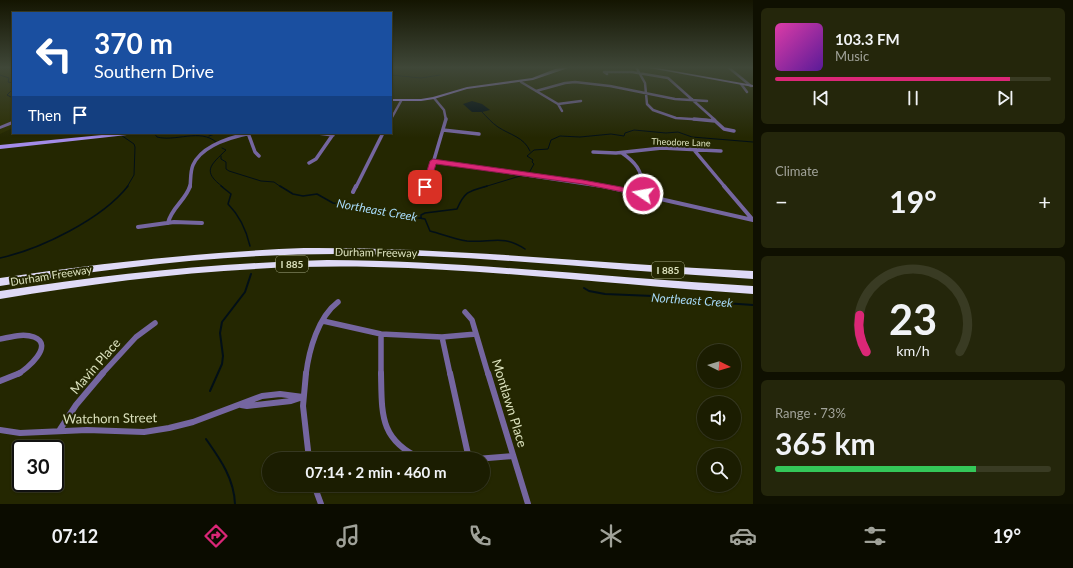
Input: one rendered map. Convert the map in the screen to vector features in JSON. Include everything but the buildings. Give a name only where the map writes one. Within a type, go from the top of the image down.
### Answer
[{"type":"highway","name":"Durham Freeway","points":[[0,282],[85,269],[168,260],[246,254],[322,251],[449,254],[753,275]]},
{"type":"highway","name":"Durham Freeway","points":[[0,295],[79,282],[164,272],[244,266],[321,264],[443,267],[694,287],[753,290]]},
{"type":"main road","points":[[392,100],[421,100],[434,98],[459,91]]},
{"type":"main road","points":[[0,147],[126,134]]},
{"type":"street","points":[[536,91],[558,104],[562,111]]},
{"type":"street","points":[[632,91],[694,101],[707,101]]},
{"type":"street","points":[[682,91],[724,129],[734,131]]},
{"type":"street","points":[[646,93],[648,105],[658,113],[681,119],[716,121]]},
{"type":"street","points":[[422,199],[446,119],[445,112],[434,98]]},
{"type":"street","points":[[392,117],[401,101]]},
{"type":"street","points":[[558,104],[581,101]]},
{"type":"street","points":[[0,128],[12,122]]},
{"type":"street","points":[[443,130],[479,134]]},
{"type":"street","points":[[168,223],[172,212],[189,191],[192,167],[198,159],[226,140],[246,134]]},
{"type":"street","points":[[249,134],[255,152],[259,156]]},
{"type":"street","points":[[308,162],[316,159],[334,134]]},
{"type":"street","points":[[353,192],[382,134]]},
{"type":"street","name":"Theodore Lane","points":[[593,152],[622,153],[662,148],[721,151]]},
{"type":"street","points":[[694,150],[753,220]]},
{"type":"street","points":[[622,153],[636,163],[641,170],[643,194]]},
{"type":"street","points":[[433,161],[583,182],[643,194],[753,220]]},
{"type":"street","points":[[138,227],[168,223],[202,223]]},
{"type":"street","points":[[308,452],[304,432],[303,397],[309,357],[315,336],[330,308],[338,302]]},
{"type":"street","name":"Montlawn Place","points":[[465,312],[472,320],[528,504]]},
{"type":"street","points":[[323,321],[381,334],[442,337],[476,334]]},
{"type":"street","name":"Mavin Place","points":[[59,431],[75,406],[106,370],[140,332],[155,323]]},
{"type":"street","points":[[381,334],[381,400],[384,422],[392,438],[408,452]]},
{"type":"street","points":[[0,381],[11,378],[30,365],[39,352],[41,346],[40,341],[36,337],[29,336],[1,340]]},
{"type":"street","points":[[442,337],[467,452]]},
{"type":"street","name":"Watchorn Street","points":[[0,430],[27,434],[80,430],[142,432],[165,429],[189,423],[240,405],[247,406],[291,401],[303,397]]},
{"type":"street","points":[[490,458],[513,456]]},
{"type":"street","points":[[317,492],[321,504]]},
{"type":"shaded area","points":[[0,91],[12,91],[12,128],[0,134]]},
{"type":"shaded area","points":[[472,101],[482,104],[490,110],[472,112],[463,104]]},
{"type":"waterway","name":"Northeast Creek","points":[[11,91],[7,95],[12,98]]},
{"type":"waterway","points":[[482,112],[498,127],[524,142],[530,151]]},
{"type":"waterway","points":[[530,171],[534,164],[532,162],[533,160],[527,156],[534,150],[548,149],[551,140],[560,136],[580,137],[611,134],[624,136],[625,133],[634,130],[666,133],[678,132],[692,137],[753,142]]},
{"type":"waterway","points":[[119,134],[134,144],[135,147],[134,175],[127,187]]},
{"type":"waterway","name":"Northeast Creek","points":[[155,134],[157,137],[164,138],[203,136],[216,142]]},
{"type":"waterway","name":"Northeast Creek","points":[[209,136],[215,134]]},
{"type":"waterway","points":[[222,148],[226,150],[213,164],[210,172],[212,177],[223,187]]},
{"type":"waterway","name":"Northeast Creek","points":[[221,156],[221,159],[226,162],[226,169],[229,171],[261,181],[274,182],[281,187]]},
{"type":"waterway","points":[[484,187],[520,176]]},
{"type":"waterway","points":[[0,258],[34,248],[70,231],[103,210],[128,186]]},
{"type":"waterway","points":[[221,186],[231,194],[228,204],[242,223],[250,246]]},
{"type":"waterway","name":"Northeast Creek","points":[[280,186],[293,194],[303,196],[317,194],[333,203],[425,219],[430,231],[457,239],[467,241],[503,240],[517,244],[525,249]]},
{"type":"waterway","points":[[421,218],[421,215],[425,213],[457,209],[465,195],[476,189],[487,186]]},
{"type":"waterway","points":[[210,391],[222,364],[223,356],[220,333],[222,322],[245,292],[251,274]]},
{"type":"waterway","name":"Northeast Creek","points":[[584,288],[589,291],[605,294],[653,296],[668,299],[753,305]]},
{"type":"waterway","points":[[206,439],[229,477],[235,504]]},
{"type":"route","points":[[425,187],[433,161],[583,182],[643,194]]}]
